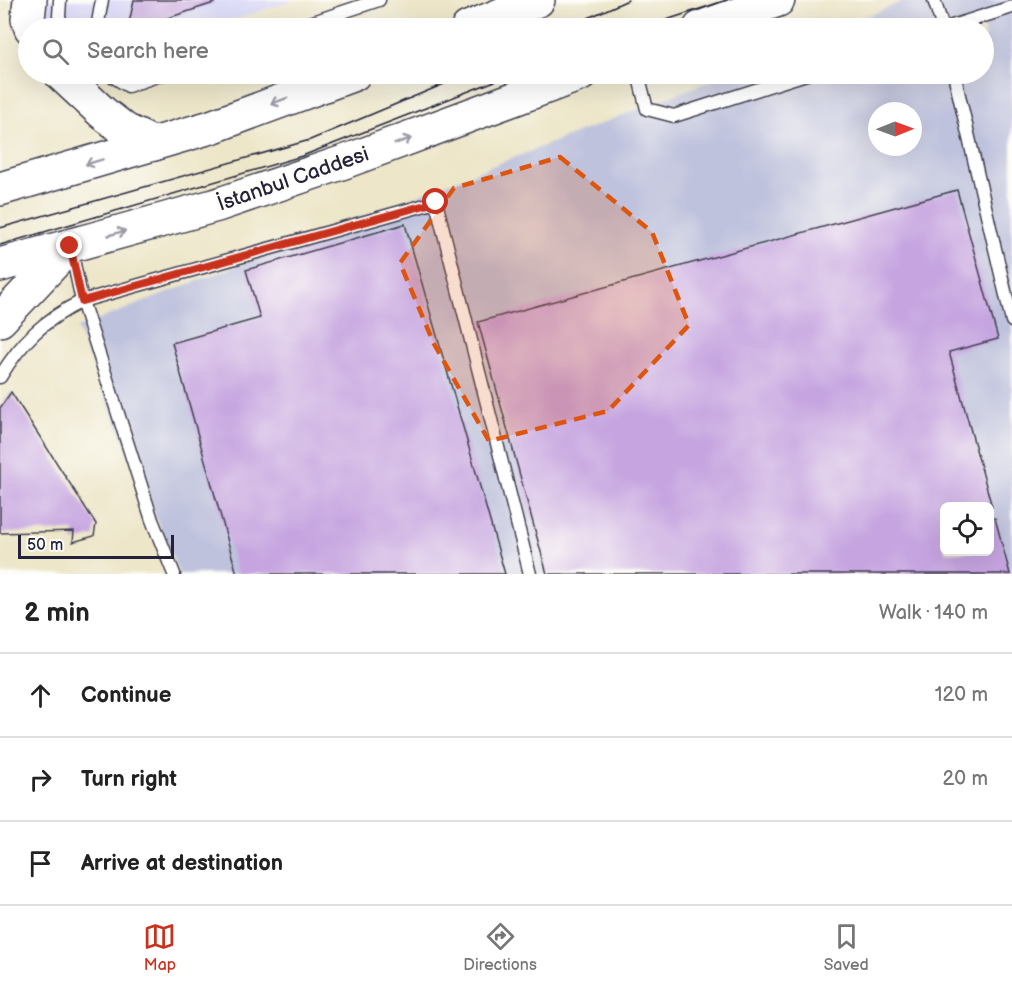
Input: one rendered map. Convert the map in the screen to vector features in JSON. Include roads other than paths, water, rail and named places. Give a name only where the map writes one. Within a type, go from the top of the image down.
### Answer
[{"type":"highway","points":[[28,18],[30,0]]},
{"type":"highway","points":[[493,18],[538,0]]},
{"type":"highway","points":[[728,18],[778,0]]},
{"type":"highway","points":[[72,84],[103,114],[125,130],[154,144]]},
{"type":"highway","points":[[0,189],[211,127],[327,84]]},
{"type":"highway","name":"İstanbul Caddesi","points":[[0,265],[217,205],[334,166],[555,84]]},
{"type":"highway","points":[[0,320],[70,246]]},
{"type":"lane","points":[[60,0],[60,18]]},
{"type":"lane","points":[[99,18],[102,0]]},
{"type":"lane","points":[[326,18],[379,0]]},
{"type":"lane","points":[[934,0],[940,18]]},
{"type":"lane","points":[[976,18],[1012,7]]},
{"type":"lane","points":[[641,84],[647,109],[674,116],[775,84]]},
{"type":"lane","points":[[956,84],[1012,321]]},
{"type":"lane","points":[[0,378],[16,354],[45,322],[82,301],[436,202],[530,574]]},
{"type":"lane","points":[[70,246],[82,301],[152,520],[174,574]]},
{"type":"tram line","points":[[588,18],[628,0]]},
{"type":"tram line","points":[[672,18],[727,0]]},
{"type":"tram line","points":[[0,228],[310,140],[444,84]]},
{"type":"tram line","points":[[0,245],[302,156],[487,84]]}]
